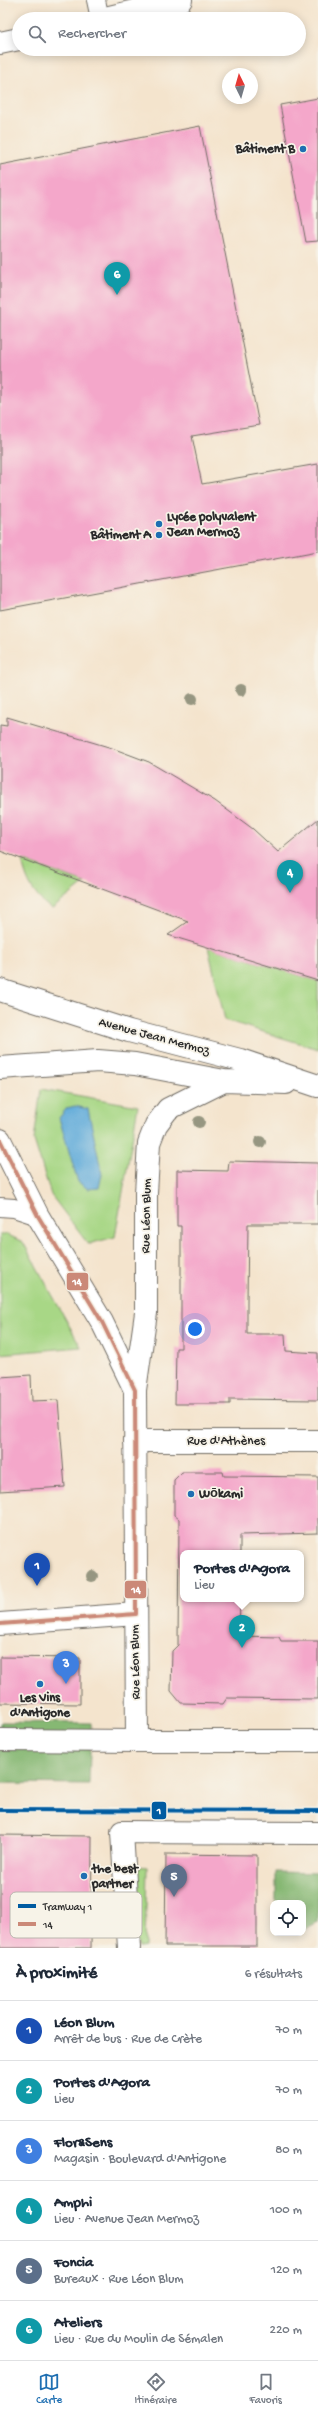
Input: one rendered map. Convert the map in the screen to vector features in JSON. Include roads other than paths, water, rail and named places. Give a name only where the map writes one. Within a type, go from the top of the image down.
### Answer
[{"type":"main road","points":[[130,12],[181,0]]},
{"type":"main road","points":[[0,43],[12,40]]},
{"type":"main road","name":"Avenue Jean Mermoz","points":[[0,990],[129,1032],[240,1060],[313,1085]]},
{"type":"main road","name":"Avenue Jean Mermoz","points":[[0,1068],[98,1061],[135,1064],[224,1081],[313,1085]]},
{"type":"main road","name":"Rue Léon Blum","points":[[137,1741],[135,1390],[146,1313],[146,1194],[149,1143],[156,1124],[168,1109],[224,1081]]},
{"type":"main road","name":"Rue Léon Blum","points":[[0,1140],[38,1216],[102,1322],[135,1390]]},
{"type":"main road","name":"Rue d'Athènes","points":[[135,1441],[318,1441]]},
{"type":"main road","points":[[0,1624],[136,1614]]},
{"type":"main road","points":[[0,1740],[318,1741]]},
{"type":"main road","points":[[126,1892],[122,1832],[318,1833]]},
{"type":"main road","points":[[128,1938],[129,1948]]},
{"type":"lane","points":[[96,0],[99,12]]},
{"type":"lane","points":[[0,1207],[14,1208],[38,1216]]},
{"type":"water","points":[[75,1106],[88,1109],[102,1174],[99,1188],[88,1189],[78,1182],[59,1118],[67,1108]]},
{"type":"tram line","name":"1","points":[[0,1810],[318,1811]]},
{"type":"place","name":"Bâtiment B","points":[[303,149]]},
{"type":"place","name":"Ateliers","points":[[117,295]]},
{"type":"place","name":"Lycée polyvalent Jean Mermoz","points":[[159,524]]},
{"type":"place","name":"Bâtiment A","points":[[159,535]]},
{"type":"place","name":"Amphi","points":[[290,893]]},
{"type":"place","name":"Wōkami","points":[[191,1494]]},
{"type":"place","name":"Léon Blum","points":[[37,1586]]},
{"type":"place","name":"Portes d'Agora","points":[[242,1648]]},
{"type":"place","name":"Les Vins d'Antigone","points":[[40,1684]]},
{"type":"place","name":"Flor&Sens","points":[[66,1684]]},
{"type":"place","name":"the best partner","points":[[84,1876]]},
{"type":"place","name":"Foncia","points":[[174,1897]]}]
